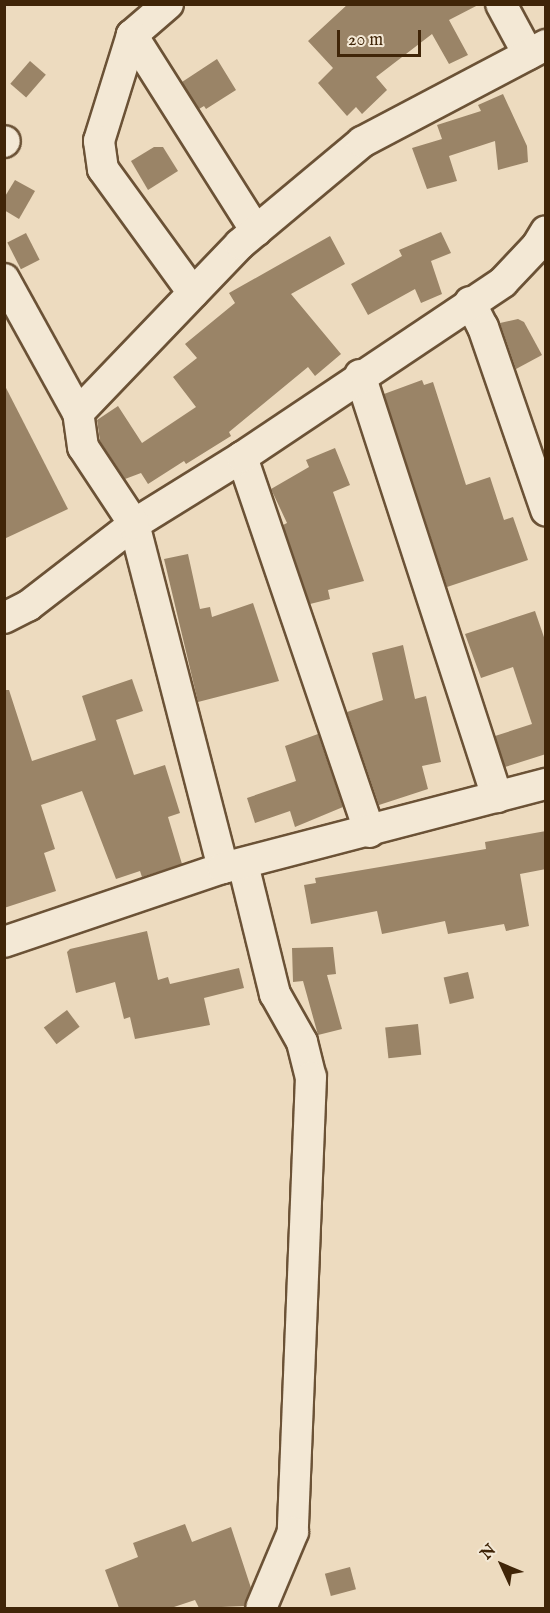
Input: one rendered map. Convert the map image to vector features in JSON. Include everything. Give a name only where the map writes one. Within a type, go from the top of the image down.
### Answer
[{"type":"street","points":[[168,4],[132,35],[99,141],[104,169],[193,293]]},
{"type":"street","points":[[78,413],[256,231],[362,142],[541,53],[501,4]]},
{"type":"street","points":[[132,35],[256,231]]},
{"type":"street","points":[[4,618],[28,606],[134,524],[242,457],[360,375],[503,282],[537,246],[546,231]]},
{"type":"street","points":[[4,279],[78,413],[83,447],[134,524],[233,866],[275,994],[302,1042],[311,1077],[293,1532],[261,1608]]},
{"type":"street","points":[[470,302],[483,327],[546,510]]},
{"type":"street","points":[[360,375],[497,797]]},
{"type":"street","points":[[242,457],[370,832]]},
{"type":"street","points":[[4,942],[233,866],[370,832],[546,784]]},
{"type":"building","points":[[348,4],[480,4],[449,20],[468,55],[449,64],[432,34],[376,77],[387,90],[362,114],[356,107],[347,116],[318,83],[333,68],[308,41]]},
{"type":"building","points":[[217,59],[236,90],[206,109],[204,106],[199,109],[182,82]]},
{"type":"building","points":[[30,61],[46,75],[26,97],[10,84]]},
{"type":"building","points":[[503,94],[527,146],[528,162],[498,170],[495,141],[449,156],[457,181],[427,189],[412,148],[442,139],[437,125],[481,111],[478,105]]},
{"type":"building","points":[[154,147],[163,147],[178,171],[148,190],[131,161]]},
{"type":"building","points":[[15,180],[35,191],[19,219],[4,210],[4,198]]},
{"type":"building","points":[[441,232],[451,253],[431,261],[442,294],[421,303],[415,289],[368,315],[351,284],[402,256],[399,250]]},
{"type":"building","points":[[26,233],[40,260],[21,269],[7,243]]},
{"type":"building","points":[[330,236],[345,264],[291,294],[341,354],[315,376],[308,367],[229,432],[231,436],[186,464],[184,461],[148,484],[141,473],[125,479],[100,441],[97,420],[118,406],[142,443],[196,407],[173,377],[197,358],[185,344],[235,303],[229,293]]},
{"type":"building","points":[[518,319],[524,322],[542,355],[516,369],[500,323]]},
{"type":"building","points":[[422,380],[424,385],[433,382],[466,485],[490,477],[504,520],[513,517],[528,560],[447,587],[384,394]]},
{"type":"building","points":[[4,384],[68,509],[4,539]]},
{"type":"building","points":[[335,448],[350,485],[333,492],[364,581],[328,590],[330,599],[310,604],[283,525],[287,523],[271,489],[309,467],[306,460]]},
{"type":"building","points":[[188,554],[200,609],[210,607],[212,617],[253,603],[279,681],[198,702],[164,559]]},
{"type":"building","points":[[535,611],[546,643],[546,754],[505,767],[495,736],[532,724],[513,667],[481,678],[465,634]]},
{"type":"building","points":[[403,645],[415,699],[426,696],[441,762],[422,766],[428,789],[379,805],[347,712],[383,700],[372,653]]},
{"type":"building","points":[[132,679],[143,711],[116,720],[134,775],[165,765],[180,813],[168,817],[182,864],[142,877],[140,871],[116,879],[82,791],[41,805],[55,849],[44,853],[56,891],[4,908],[4,690],[9,690],[32,761],[96,740],[82,696]]},
{"type":"building","points":[[318,734],[343,807],[295,827],[290,811],[255,823],[247,798],[296,781],[285,746]]},
{"type":"building","points":[[546,831],[546,869],[520,874],[529,926],[506,931],[504,924],[448,934],[445,921],[382,934],[377,911],[311,924],[304,885],[316,883],[315,878],[486,849],[485,842]]},
{"type":"building","points":[[147,931],[158,980],[168,977],[170,984],[239,968],[244,988],[204,998],[210,1025],[135,1039],[130,1017],[124,1019],[115,982],[76,993],[67,952],[70,949]]},
{"type":"building","points":[[333,947],[336,974],[327,975],[342,1029],[318,1035],[303,981],[293,982],[292,948]]},
{"type":"building","points":[[468,972],[474,998],[450,1004],[444,978]]},
{"type":"building","points":[[67,1010],[80,1027],[56,1044],[44,1027]]},
{"type":"building","points":[[418,1024],[421,1055],[388,1058],[385,1027]]},
{"type":"building","points":[[185,1524],[192,1542],[231,1527],[251,1588],[244,1606],[199,1608],[195,1600],[171,1608],[119,1608],[105,1570],[138,1557],[133,1543]]},
{"type":"building","points":[[350,1567],[356,1589],[331,1596],[325,1574]]}]
